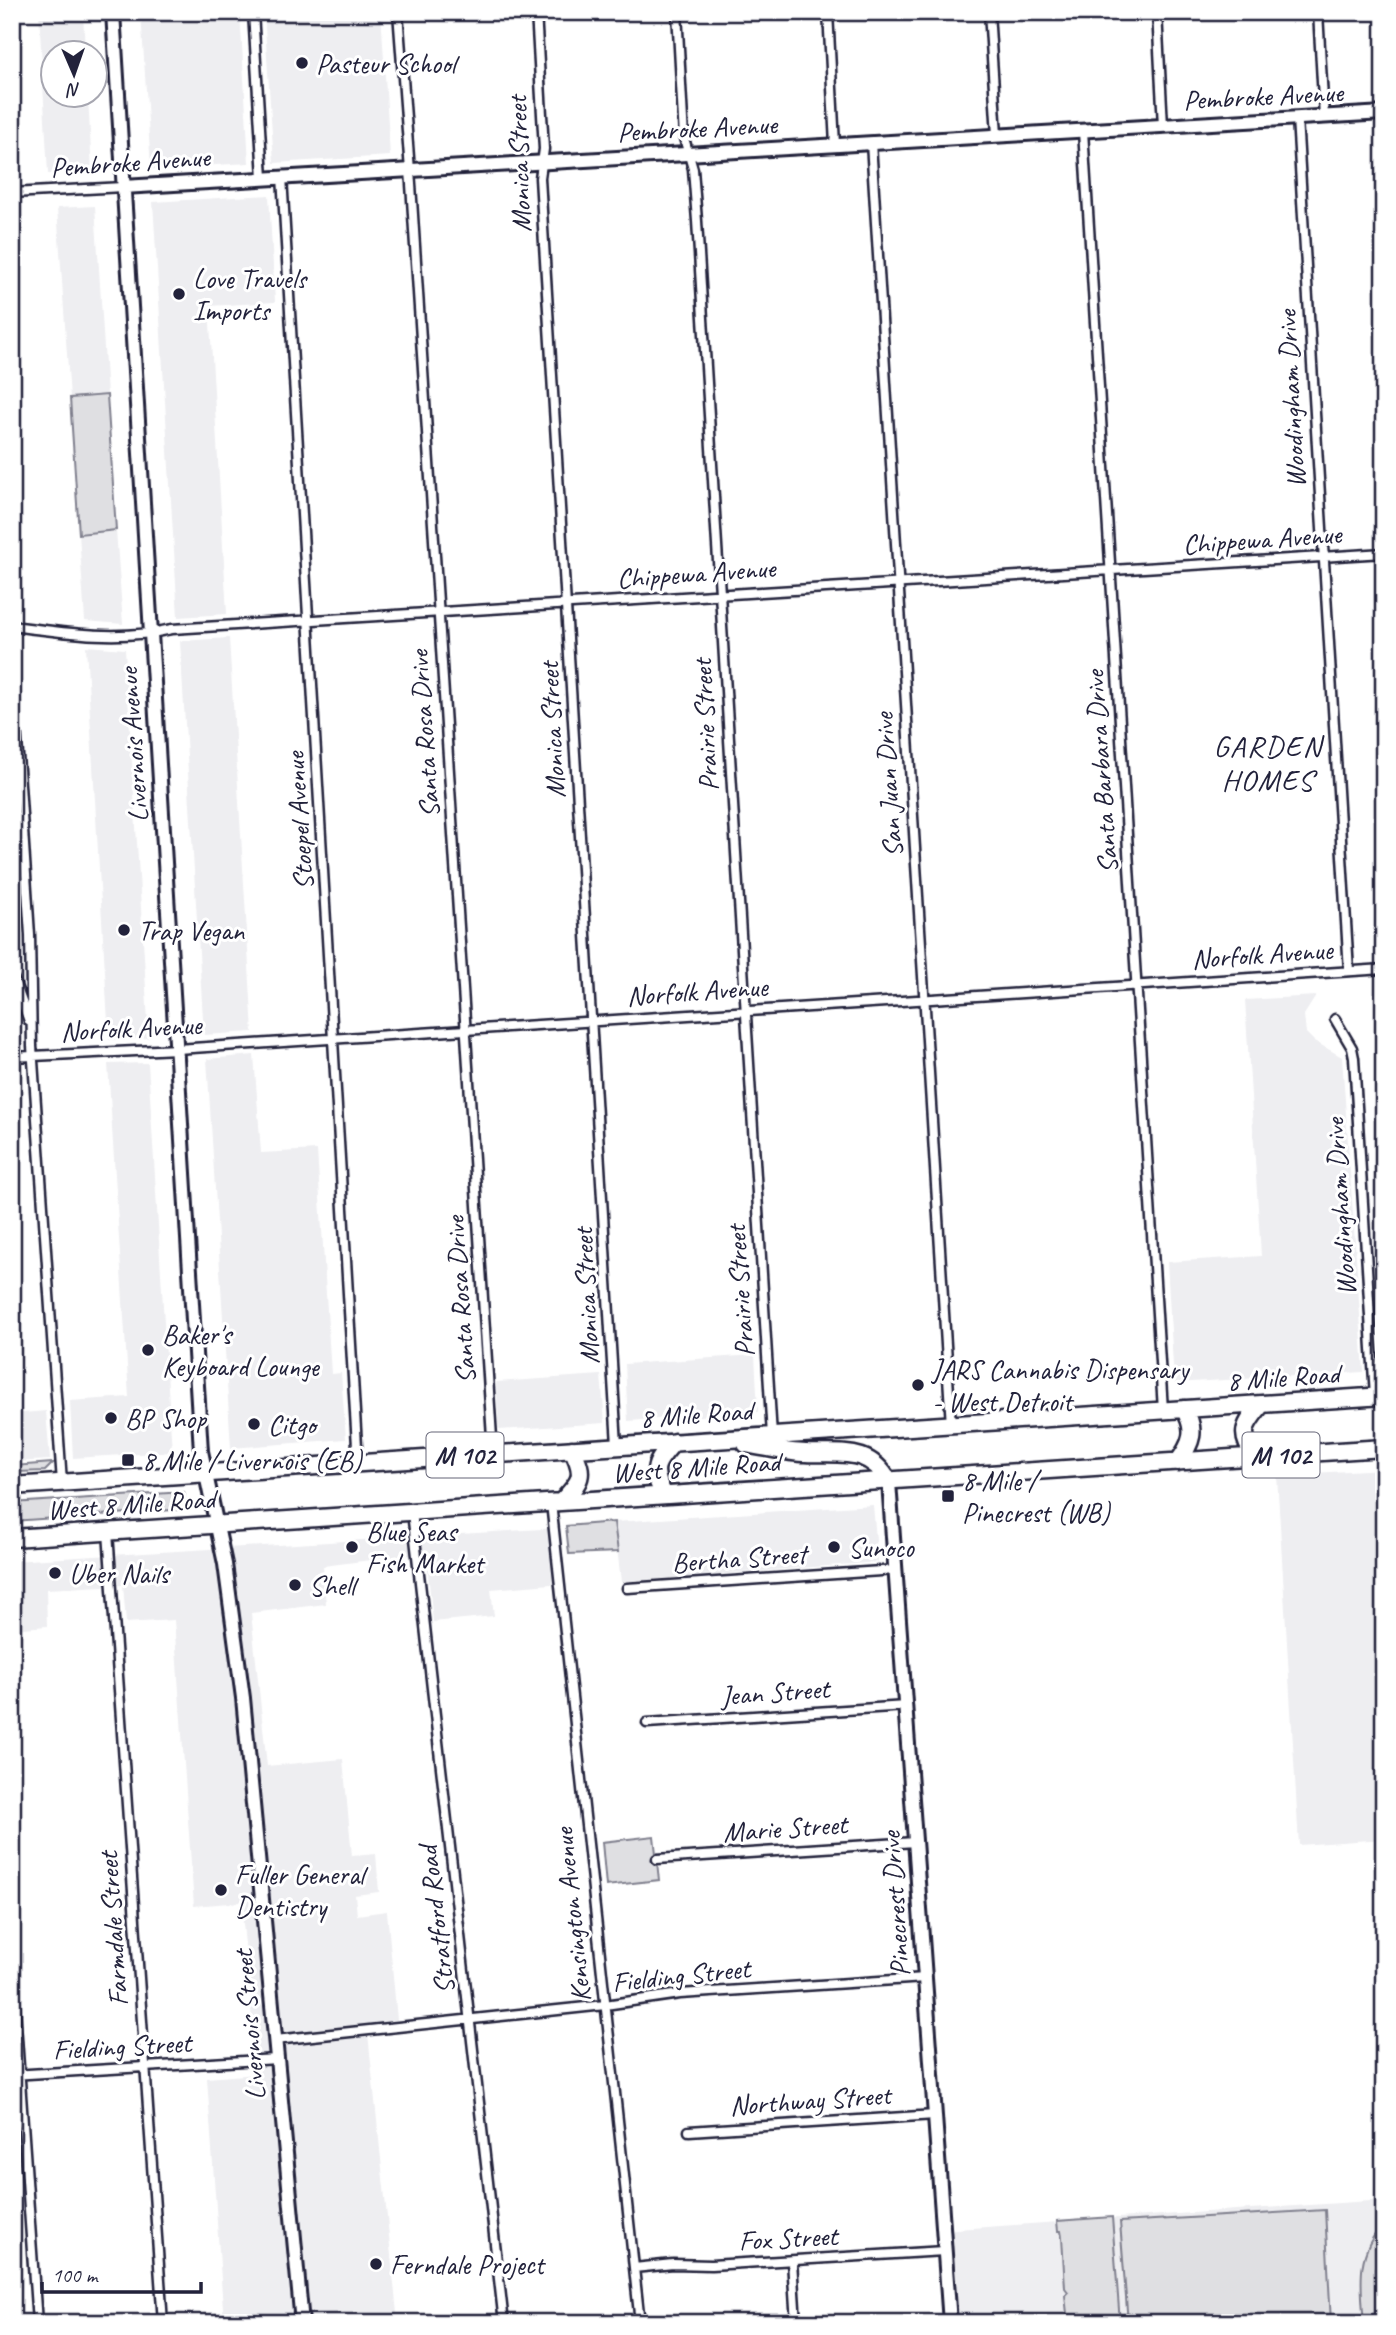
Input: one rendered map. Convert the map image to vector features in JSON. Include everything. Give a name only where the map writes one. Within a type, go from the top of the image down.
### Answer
[{"type":"highway","name":"8 Mile Road","points":[[12,1486],[1380,1396]]},
{"type":"highway","points":[[1256,1457],[1247,1446],[1245,1433],[1250,1418],[1262,1404]]},
{"type":"highway","points":[[1178,1462],[1188,1449],[1193,1434],[1184,1409]]},
{"type":"highway","points":[[721,1439],[805,1454],[852,1454],[875,1464],[889,1482]]},
{"type":"highway","points":[[664,1495],[656,1481],[655,1469],[661,1456],[674,1442]]},
{"type":"highway","name":"West 8 Mile Road","points":[[12,1538],[1384,1448]]},
{"type":"highway","points":[[556,1502],[578,1482],[581,1474],[580,1465],[572,1449]]},
{"type":"street","name":"Livernois Avenue","points":[[113,12],[201,1451],[206,1473]]},
{"type":"street","points":[[253,12],[263,178]]},
{"type":"street","name":"Santa Rosa Drive","points":[[398,12],[493,1453]]},
{"type":"street","name":"Monica Street","points":[[536,12],[544,149],[540,178],[617,1446]]},
{"type":"street","name":"Prairie Street","points":[[677,12],[684,138],[693,169],[772,1436]]},
{"type":"street","points":[[828,12],[835,145]]},
{"type":"street","points":[[989,12],[997,135]]},
{"type":"street","points":[[1157,12],[1163,126]]},
{"type":"street","points":[[1318,12],[1324,117]]},
{"type":"street","name":"Pembroke Avenue","points":[[12,194],[1384,113]]},
{"type":"street","name":"Woodingham Drive","points":[[1297,118],[1349,971]]},
{"type":"street","name":"Santa Barbara Drive","points":[[1083,131],[1163,1410]]},
{"type":"street","name":"San Juan Drive","points":[[871,142],[951,1424]]},
{"type":"street","name":"Stoepel Avenue","points":[[282,176],[335,1037],[358,1462]]},
{"type":"street","name":"Chippewa Avenue","points":[[12,626],[82,633],[151,634],[172,629],[1384,553]]},
{"type":"street","points":[[12,664],[30,935],[33,1056],[62,1483]]},
{"type":"street","name":"Norfolk Avenue","points":[[12,1058],[1384,969]]},
{"type":"street","points":[[12,975],[32,1028]]},
{"type":"street","name":"Woodingham Drive","points":[[1335,1019],[1352,1048],[1354,1058],[1380,1396]]},
{"type":"street","name":"Livernois Street","points":[[206,1473],[217,1525],[243,1698],[302,2323]]},
{"type":"street","name":"Pinecrest Drive","points":[[889,1482],[950,2323]]},
{"type":"street","name":"Kensington Avenue","points":[[556,1502],[605,2006],[640,2323]]},
{"type":"street","name":"Stratford Road","points":[[412,1512],[504,2323]]},
{"type":"street","name":"Farmdale Street","points":[[108,1532],[163,2323]]},
{"type":"street","name":"Bertha Street","points":[[626,1588],[896,1570]]},
{"type":"street","name":"Jean Street","points":[[647,1723],[906,1706]]},
{"type":"street","name":"Marie Street","points":[[657,1860],[915,1842]]},
{"type":"street","points":[[12,1966],[16,2075],[37,2323]]},
{"type":"street","name":"Fielding Street","points":[[275,2040],[605,2006],[680,1994],[925,1979]]},
{"type":"street","name":"Fielding Street","points":[[16,2075],[277,2059]]},
{"type":"street","name":"Northway Street","points":[[689,2131],[935,2115]]},
{"type":"street","name":"Fox Street","points":[[634,2269],[673,2264],[711,2265],[944,2251]]},
{"type":"street","points":[[792,2261],[796,2323]]},
{"type":"shaded area","points":[[39,12],[83,12],[84,38],[40,38]]},
{"type":"shaded area","points":[[141,12],[240,12],[249,163],[151,169]]},
{"type":"shaded area","points":[[264,12],[381,12],[390,156],[274,163]]},
{"type":"shaded area","points":[[44,108],[89,108],[92,172],[48,174]]},
{"type":"shaded area","points":[[269,195],[275,302],[209,306],[227,614],[178,617],[153,202]]},
{"type":"shaded area","points":[[95,206],[107,395],[70,398],[57,208]]},
{"type":"shaded area","points":[[107,395],[116,530],[79,534],[70,398]]},
{"type":"shaded area","points":[[116,530],[123,624],[85,621],[79,534]]},
{"type":"shaded area","points":[[229,638],[253,1032],[204,1035],[180,641]]},
{"type":"shaded area","points":[[86,646],[125,649],[149,1038],[109,1040]]},
{"type":"shaded area","points":[[1316,996],[1304,1015],[1306,1033],[1314,1041],[1342,1057],[1364,1372],[1174,1383],[1167,1262],[1261,1256],[1245,1000]]},
{"type":"shaded area","points":[[254,1055],[261,1153],[317,1150],[331,1374],[341,1373],[346,1439],[231,1448],[207,1059]]},
{"type":"shaded area","points":[[148,1063],[172,1452],[73,1458],[70,1401],[129,1397],[108,1064]]},
{"type":"shaded area","points":[[755,1355],[758,1412],[628,1421],[625,1364]]},
{"type":"shaded area","points":[[601,1375],[605,1423],[499,1430],[496,1382]]},
{"type":"shaded area","points":[[46,1411],[50,1460],[12,1462],[12,1414]]},
{"type":"shaded area","points":[[53,1463],[45,1471],[17,1472],[12,1466]]},
{"type":"shaded area","points":[[1384,1469],[1384,1839],[1299,1845],[1277,1475]]},
{"type":"shaded area","points":[[184,1492],[187,1509],[12,1521],[12,1503]]},
{"type":"shaded area","points":[[873,1505],[878,1562],[621,1582],[614,1522]]},
{"type":"shaded area","points":[[614,1522],[618,1552],[569,1554],[566,1526]]},
{"type":"shaded area","points":[[559,1528],[563,1583],[491,1589],[494,1616],[433,1622],[426,1553],[323,1566],[326,1604],[251,1613],[267,1766],[343,1759],[352,1856],[376,1854],[379,1892],[355,1895],[357,1915],[387,1911],[397,2020],[367,2024],[398,2323],[224,2323],[207,2078],[257,2074],[241,1902],[194,1906],[174,1620],[126,1623],[123,1585],[46,1589],[47,1626],[12,1629],[12,1561]]},
{"type":"shaded area","points":[[654,1836],[659,1880],[606,1886],[602,1842]]},
{"type":"shaded area","points":[[1384,2200],[1384,2323],[948,2323],[942,2230]]},
{"type":"shaded area","points":[[1325,2210],[1331,2323],[1128,2323],[1120,2222]]},
{"type":"shaded area","points":[[1112,2217],[1120,2323],[1068,2323],[1065,2295],[1068,2292],[1065,2288],[1062,2237],[1057,2221]]},
{"type":"shaded area","points":[[1384,2224],[1384,2244],[1375,2269],[1378,2323],[1364,2323],[1361,2283],[1364,2258],[1368,2246]]},
{"type":"shaded area","points":[[1384,2268],[1384,2323],[1380,2323],[1377,2269]]},
{"type":"place","name":"Pasteur School","points":[[302,63]]},
{"type":"place","name":"Love Travels Imports","points":[[179,294]]},
{"type":"place","name":"Trap Vegan","points":[[124,930]]},
{"type":"place","name":"Baker's Keyboard Lounge","points":[[148,1350]]},
{"type":"place","name":"JARS Cannabis Dispensary - West Detroit","points":[[918,1385]]},
{"type":"place","name":"BP Shop","points":[[111,1418]]},
{"type":"place","name":"Citgo","points":[[254,1424]]},
{"type":"place","name":"8 Mile / Livernois (EB)","points":[[128,1460]]},
{"type":"place","name":"8 Mile / Pinecrest (WB)","points":[[948,1496]]},
{"type":"place","name":"Blue Seas Fish Market","points":[[352,1547]]},
{"type":"place","name":"Sunoco","points":[[834,1547]]},
{"type":"place","name":"Uber Nails","points":[[55,1573]]},
{"type":"place","name":"Shell","points":[[295,1585]]},
{"type":"place","name":"Fuller General Dentistry","points":[[221,1890]]},
{"type":"place","name":"Ferndale Project","points":[[376,2264]]},
{"type":"district","name":"GARDEN HOMES","points":[[1268,763]]}]
